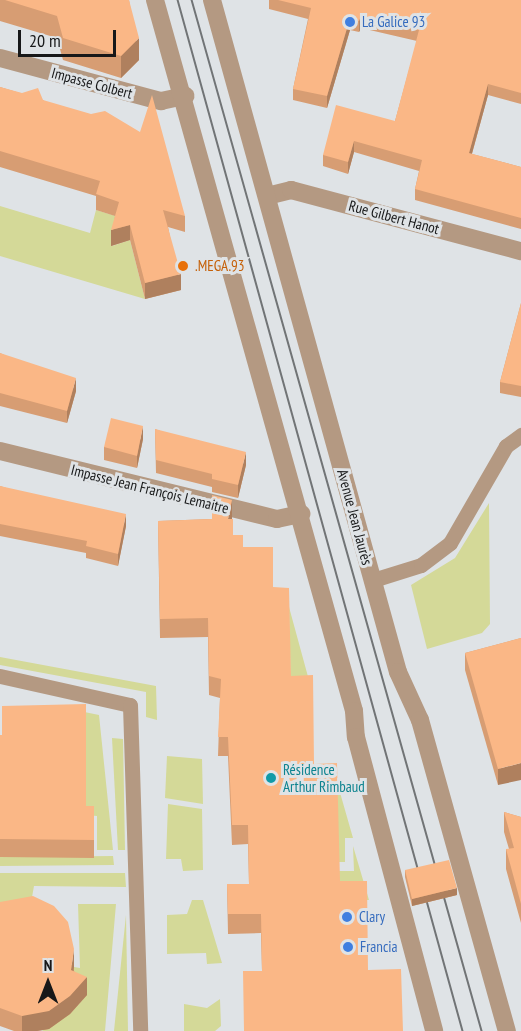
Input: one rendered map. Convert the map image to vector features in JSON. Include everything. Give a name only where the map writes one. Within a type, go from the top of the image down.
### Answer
[{"type":"street","points":[[155,0],[185,96],[301,514],[434,1031]]},
{"type":"street","name":"Avenue Jean Jaurès","points":[[212,0],[398,672],[420,720],[507,1031]]},
{"type":"street","name":"Impasse Colbert","points":[[0,58],[161,101],[185,96]]},
{"type":"street","name":"Rue Gilbert Hanot","points":[[267,196],[291,190],[521,251]]},
{"type":"street","name":"Impasse Jean François Lemaitre","points":[[0,451],[277,519],[301,514]]},
{"type":"lane","points":[[373,580],[421,565],[450,543],[506,446],[521,435]]},
{"type":"lane","points":[[0,676],[130,705],[140,1031]]},
{"type":"green space","points":[[0,206],[90,233],[96,210],[119,217],[112,246],[130,240],[145,299],[0,256]]},
{"type":"green space","points":[[489,503],[490,624],[482,633],[427,649],[411,585],[455,558]]},
{"type":"green space","points":[[289,607],[313,695],[291,695]]},
{"type":"green space","points":[[0,657],[156,686],[157,720],[146,717],[146,692],[0,665]]},
{"type":"green space","points":[[60,707],[99,715],[113,850],[97,850],[97,816],[86,815]]},
{"type":"green space","points":[[112,738],[123,739],[125,850],[118,850]]},
{"type":"green space","points":[[167,756],[202,759],[203,804],[165,798]]},
{"type":"green space","points":[[0,768],[14,857],[113,856],[114,865],[0,866]]},
{"type":"green space","points":[[337,782],[353,838],[345,838],[345,862],[338,862]]},
{"type":"green space","points":[[168,804],[202,809],[203,870],[183,871],[181,859],[166,859]]},
{"type":"green space","points":[[353,846],[369,900],[320,901],[320,871],[354,871]]},
{"type":"green space","points":[[0,873],[125,873],[126,887],[34,886],[29,914],[0,919]]},
{"type":"green space","points":[[192,900],[203,900],[222,963],[207,964],[206,953],[167,954],[167,915],[187,914]]},
{"type":"green space","points":[[78,904],[116,904],[105,1031],[42,1031],[79,1004],[73,978],[74,967],[80,968]]},
{"type":"green space","points":[[126,915],[128,1031],[114,1031]]},
{"type":"green space","points":[[220,999],[221,1026],[215,1031],[184,1031],[184,1004],[207,1008]]},
{"type":"building","points":[[5,0],[129,0],[139,38],[121,56],[63,38],[57,16]]},
{"type":"building","points":[[278,0],[521,0],[521,93],[488,84],[469,153],[521,167],[521,218],[415,189],[422,160],[354,141],[348,162],[323,155],[336,105],[395,121],[419,30],[361,16],[359,21],[350,18],[327,96],[293,89],[311,8]]},
{"type":"building","points":[[0,87],[22,93],[38,88],[43,100],[91,114],[105,111],[140,132],[152,95],[185,216],[163,210],[181,274],[145,283],[130,225],[111,230],[119,202],[96,194],[100,181],[0,151]]},
{"type":"building","points":[[521,303],[521,386],[500,382]]},
{"type":"building","points":[[0,353],[76,378],[67,411],[0,393]]},
{"type":"building","points":[[111,418],[143,426],[137,456],[104,447]]},
{"type":"building","points":[[155,429],[246,452],[238,485],[212,479],[212,474],[156,460]]},
{"type":"building","points":[[0,486],[126,514],[118,554],[86,546],[87,541],[0,524]]},
{"type":"building","name":"Résidence Arthur Rimbaud","points":[[212,495],[232,500],[228,519],[233,519],[233,535],[243,535],[243,547],[273,547],[273,587],[289,588],[291,676],[313,675],[314,764],[337,763],[340,881],[367,881],[368,970],[401,969],[403,1031],[244,1031],[243,971],[262,971],[261,914],[228,914],[227,884],[249,884],[248,825],[232,825],[228,737],[218,737],[221,679],[209,676],[208,618],[160,619],[158,521],[212,519]]},
{"type":"building","points":[[521,638],[521,763],[498,769],[465,653]]},
{"type":"building","points":[[86,704],[86,806],[94,806],[94,840],[0,839],[2,706]]},
{"type":"building","points":[[504,812],[521,817],[521,904],[506,849],[514,848]]},
{"type":"building","points":[[449,860],[457,888],[412,899],[405,870]]},
{"type":"building","points":[[33,896],[54,906],[68,922],[74,949],[71,970],[87,977],[70,996],[49,1011],[22,1016],[0,1008],[0,902]]},
{"type":"tram line","points":[[178,0],[463,1031]]},
{"type":"tram line","points":[[192,0],[482,1031]]},
{"type":"place","name":"La Galice 93","points":[[350,22]]},
{"type":"place","name":".MEGA.93","points":[[183,266]]},
{"type":"place","name":"Résidence Arthur Rimbaud","points":[[271,778]]},
{"type":"place","name":"Clary","points":[[347,917]]},
{"type":"place","name":"Francia","points":[[348,947]]}]
